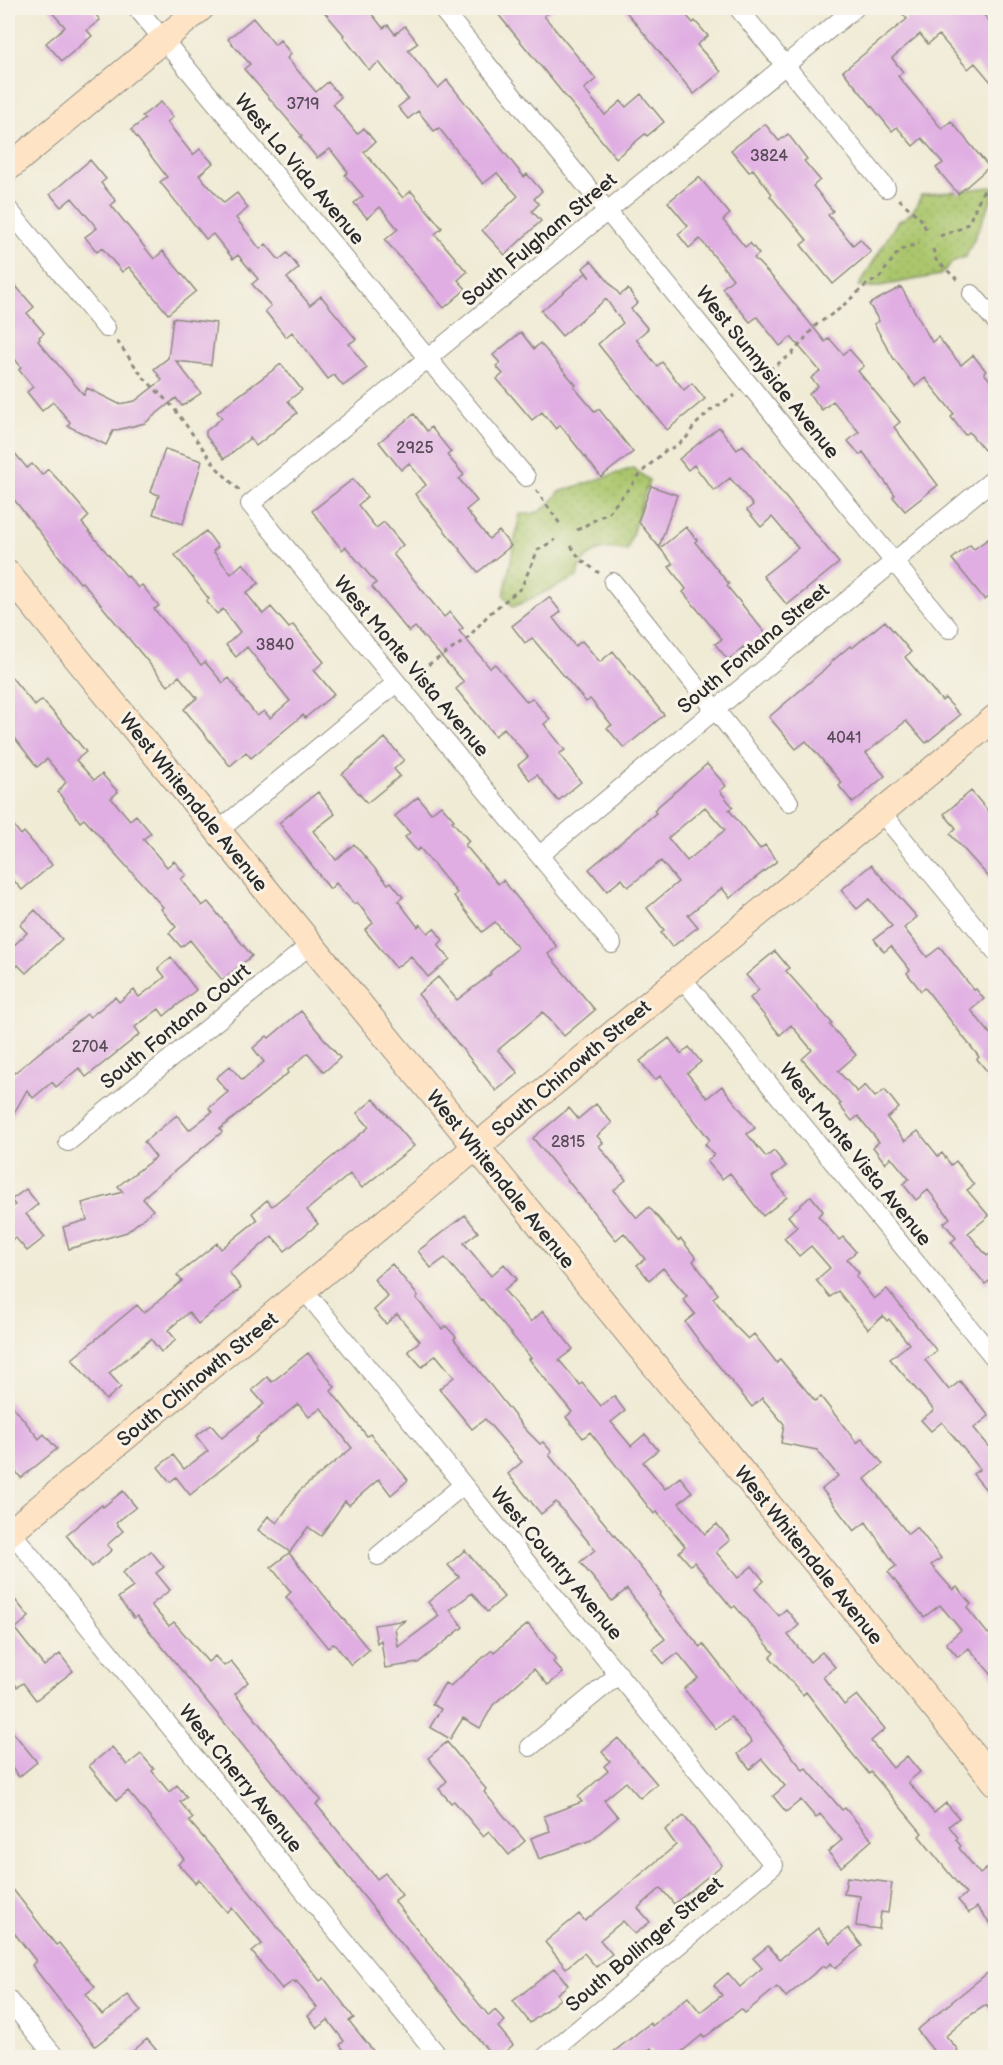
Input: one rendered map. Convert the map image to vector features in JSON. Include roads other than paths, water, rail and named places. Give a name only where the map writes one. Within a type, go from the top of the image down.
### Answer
[{"type":"street","name":"West La Vida Avenue","points":[[137,8],[526,477]]},
{"type":"street","points":[[8,168],[201,8]]},
{"type":"street","name":"West Sunnyside Avenue","points":[[441,8],[949,629]]},
{"type":"street","points":[[738,8],[886,188]]},
{"type":"street","name":"South Fulgham Street","points":[[250,504],[855,8]]},
{"type":"street","points":[[8,209],[106,328]]},
{"type":"street","points":[[972,294],[996,322]]},
{"type":"street","name":"South Fontana Street","points":[[540,855],[996,477]]},
{"type":"street","name":"West Monte Vista Avenue","points":[[250,504],[612,944]]},
{"type":"street","name":"West Whitendale Avenue","points":[[8,574],[996,1783]]},
{"type":"street","points":[[613,582],[789,802]]},
{"type":"street","points":[[218,832],[396,683]]},
{"type":"street","name":"South Chinowth Street","points":[[9,1531],[996,717]]},
{"type":"street","points":[[881,812],[996,952]]},
{"type":"street","name":"South Fontana Court","points":[[68,1142],[310,945]]},
{"type":"street","name":"West Monte Vista Avenue","points":[[681,976],[996,1360]]},
{"type":"street","name":"West Country Avenue","points":[[304,1290],[774,1865]]},
{"type":"street","points":[[378,1556],[463,1485]]},
{"type":"street","name":"West Cherry Avenue","points":[[9,1531],[440,2058]]},
{"type":"street","points":[[530,1747],[619,1674]]},
{"type":"street","name":"South Bollinger Street","points":[[544,2058],[774,1865]]},
{"type":"street","points":[[8,1999],[56,2058]]}]
